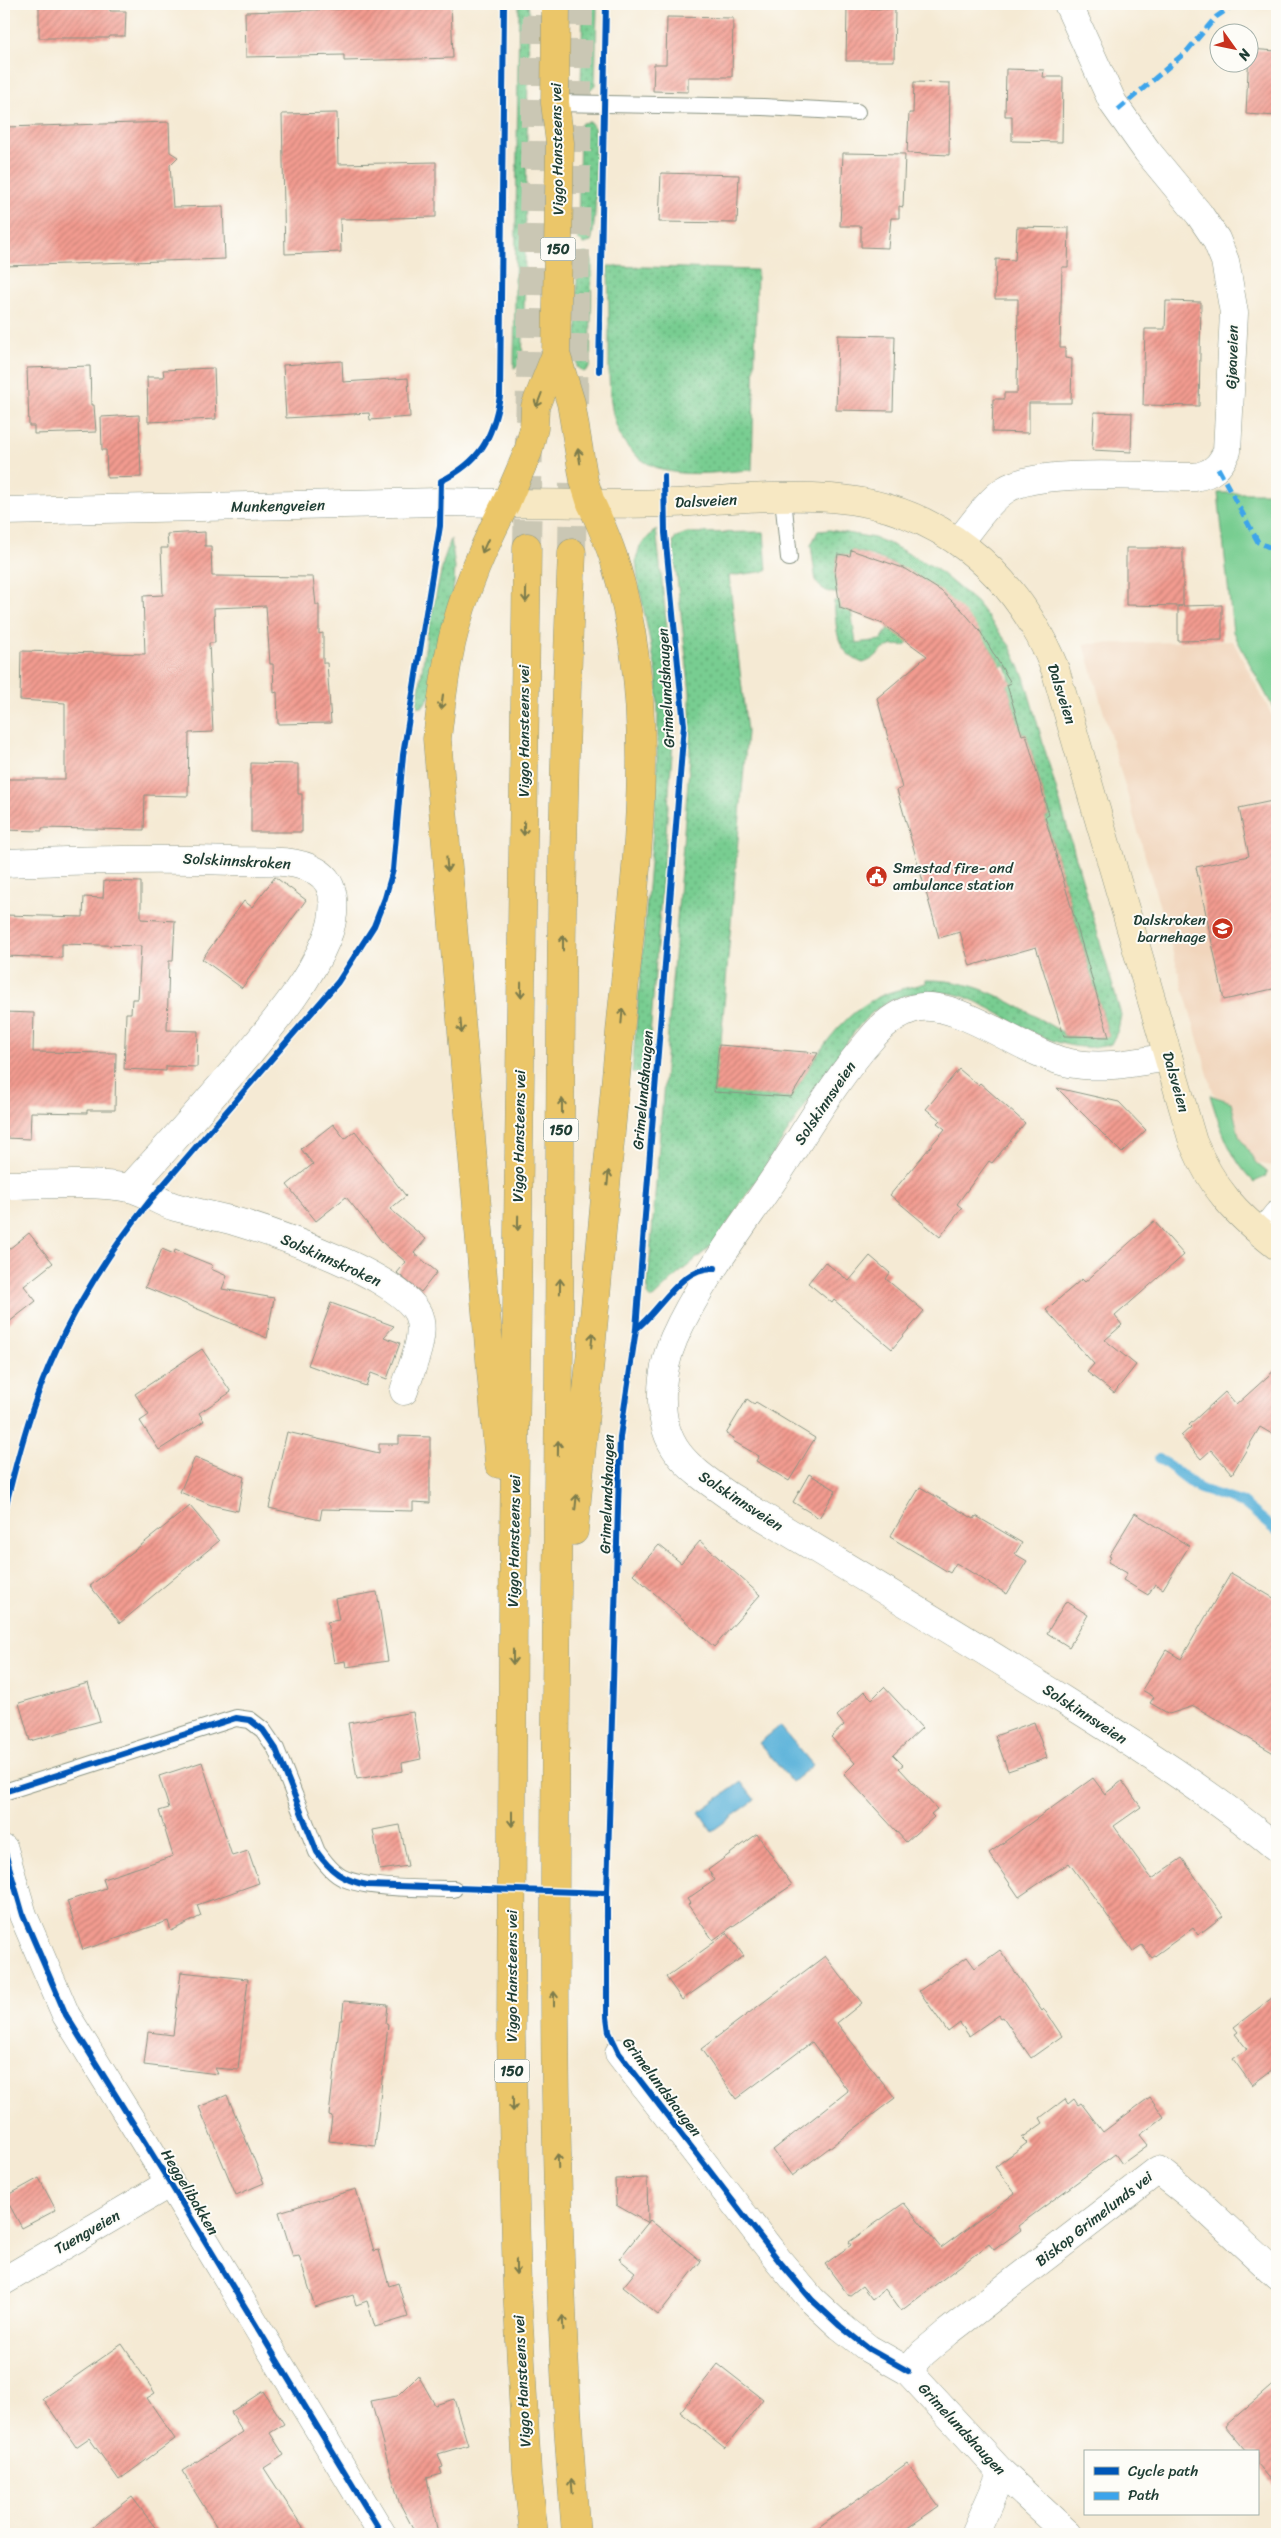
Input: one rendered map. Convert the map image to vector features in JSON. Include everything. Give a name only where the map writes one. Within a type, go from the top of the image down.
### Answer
[{"type":"main road","name":"Viggo Hansteens vei","points":[[556,4],[555,103],[560,143],[556,354],[571,403],[584,481],[616,565],[628,617],[639,682],[641,715],[641,767],[637,837],[608,1183],[556,1707]]},
{"type":"main road","name":"Viggo Hansteens vei","points":[[513,1608],[437,739],[448,658],[462,606],[478,562],[528,452],[534,428],[536,407],[556,354]]},
{"type":"main road","name":"Viggo Hansteens vei","points":[[527,547],[513,1608],[512,2035],[516,2279],[527,2472],[534,2534]]},
{"type":"main road","name":"150","points":[[572,553],[564,797],[554,2040],[561,2277],[570,2461],[576,2534]]},
{"type":"street","name":"Gjøaveien","points":[[959,541],[992,502],[1005,490],[1020,484],[1058,476],[1195,478],[1218,468],[1227,451],[1234,313],[1225,261],[1216,239],[1199,214],[1146,151],[1113,103],[1068,4]]},
{"type":"street","name":"Dalsveien","points":[[552,503],[665,503],[833,498],[872,504],[913,516],[959,541],[982,560],[1002,581],[1044,641],[1066,702],[1193,1142],[1202,1164],[1224,1199],[1238,1214],[1272,1232]]},
{"type":"street","name":"Munkengveien","points":[[4,511],[440,502],[552,503]]},
{"type":"street","name":"Solskinnskroken","points":[[4,863],[159,858],[290,863],[317,871],[325,877],[330,888],[334,903],[326,939],[295,993],[211,1099],[130,1188]]},
{"type":"street","name":"Solskinnsveien","points":[[1168,1057],[1092,1067],[1064,1062],[1021,1046],[970,1019],[932,1008],[918,1008],[900,1013],[886,1024],[851,1063],[687,1313],[674,1339],[667,1362],[662,1392],[663,1418],[668,1439],[676,1453],[688,1465],[729,1496],[1001,1660],[1092,1718],[1246,1822],[1277,1848]]},
{"type":"street","name":"Solskinnskroken","points":[[4,1185],[130,1188],[173,1206],[234,1221],[302,1245],[363,1271],[411,1303],[421,1324],[420,1339],[404,1391]]},
{"type":"street","name":"Heggelibakken","points":[[4,1849],[23,1916],[66,2015],[382,2534]]},
{"type":"street","name":"Grimelundshaugen","points":[[619,2053],[779,2261],[812,2300],[869,2349],[908,2371],[1002,2473],[1068,2534]]},
{"type":"street","name":"Biskop Grimelunds vei","points":[[908,2371],[923,2353],[948,2332],[1158,2170],[1196,2200],[1277,2275]]},
{"type":"street","name":"Tuengveien","points":[[4,2281],[170,2183]]},
{"type":"street","points":[[975,2534],[1002,2473]]},
{"type":"lane","points":[[555,103],[763,107],[857,112]]},
{"type":"lane","points":[[783,498],[789,558]]},
{"type":"lane","points":[[4,1792],[236,1718],[244,1718],[263,1730],[276,1748],[318,1852],[333,1872],[350,1882],[367,1885],[454,1889]]},
{"type":"shaded area","name":"Dalskroken barnehage","points":[[1233,641],[1277,725],[1277,1167],[1256,1163],[1239,1136],[1231,1102],[1214,1095],[1084,644]]},
{"type":"green space","points":[[523,4],[528,5],[529,13],[524,310],[522,359],[519,366],[514,368],[519,6]]},
{"type":"green space","points":[[583,4],[595,4],[597,9],[595,85],[588,92],[581,88]]},
{"type":"green space","points":[[590,122],[595,129],[595,216],[591,242],[583,244],[578,239],[580,126],[582,123]]},
{"type":"green space","points":[[587,253],[592,261],[590,367],[584,372],[577,367],[577,258],[579,255]]},
{"type":"green space","points":[[608,266],[757,270],[752,470],[699,474],[668,471],[648,464],[633,453],[623,439],[616,424],[610,388]]},
{"type":"green space","points":[[1218,493],[1277,493],[1277,715],[1233,632]]},
{"type":"green space","points":[[656,529],[673,681],[673,741],[649,1050],[641,1073],[632,1073],[656,794],[658,716],[657,675],[638,582],[636,560],[640,546]]},
{"type":"green space","points":[[830,530],[874,538],[892,545],[935,568],[976,602],[1010,646],[1024,677],[1121,1015],[1118,1030],[1111,1044],[1079,1047],[1055,1042],[976,1002],[955,994],[933,992],[910,994],[899,997],[880,1007],[859,1026],[842,1049],[714,1244],[652,1299],[647,1295],[690,756],[690,693],[673,543],[676,537],[687,533],[764,532],[767,571],[729,576],[747,732],[721,1041],[714,1091],[791,1097],[830,1038],[854,1012],[885,994],[926,983],[926,980],[946,981],[981,989],[1029,1013],[1062,1032],[1064,1036],[1092,1038],[1109,1036],[1045,817],[1049,815],[1026,734],[1022,735],[1007,685],[1011,683],[1006,665],[1000,666],[988,644],[957,606],[919,577],[898,566],[851,550],[850,556],[838,554],[835,572],[838,593],[829,592],[820,587],[816,582],[811,545],[818,531]]},
{"type":"green space","points":[[451,539],[455,567],[454,584],[432,694],[422,707],[417,706],[427,635],[444,559]]},
{"type":"green space","points":[[841,600],[840,608],[851,611],[856,643],[881,640],[889,627],[909,641],[905,646],[890,646],[863,663],[854,658],[842,646],[837,630],[834,601]]},
{"type":"green space","points":[[1210,1095],[1231,1102],[1239,1136],[1256,1163],[1267,1172],[1265,1177],[1254,1182],[1232,1153],[1217,1118]]},
{"type":"water","points":[[780,1726],[813,1765],[792,1782],[759,1743]]},
{"type":"water","points":[[741,1782],[755,1800],[712,1831],[699,1812]]},
{"type":"building","points":[[39,4],[110,4],[110,11],[126,11],[125,36],[110,36],[109,38],[39,38]]},
{"type":"building","points":[[451,4],[453,58],[344,61],[344,55],[246,57],[245,12],[342,9],[342,5]]},
{"type":"building","points":[[847,8],[895,9],[894,61],[846,61]]},
{"type":"building","points":[[667,17],[733,18],[732,77],[688,77],[688,92],[653,91],[654,64],[666,64]]},
{"type":"building","points":[[1258,50],[1277,51],[1277,116],[1246,114],[1248,72],[1258,72]]},
{"type":"building","points":[[1006,69],[1044,70],[1043,77],[1063,77],[1062,142],[1012,141],[1012,116],[1005,116]]},
{"type":"building","points":[[914,82],[950,83],[949,155],[907,153],[909,113],[913,113]]},
{"type":"building","points":[[337,113],[338,164],[436,162],[436,217],[340,219],[341,252],[285,254],[282,114]]},
{"type":"building","points":[[169,122],[170,152],[178,157],[170,165],[173,207],[223,206],[225,259],[4,266],[6,127]]},
{"type":"building","points":[[843,153],[905,154],[903,207],[899,206],[899,218],[891,218],[888,248],[861,247],[861,226],[840,226]]},
{"type":"building","points":[[661,173],[739,175],[737,223],[659,222]]},
{"type":"building","points":[[1017,227],[1069,228],[1068,267],[1062,267],[1060,348],[1065,348],[1065,358],[1072,359],[1071,403],[1029,403],[1029,433],[992,432],[993,399],[1004,399],[1004,393],[1017,393],[1018,299],[995,299],[996,259],[1015,260]]},
{"type":"building","points":[[1166,301],[1201,302],[1199,406],[1143,405],[1145,329],[1165,329]]},
{"type":"building","points":[[838,335],[895,336],[893,411],[836,410]]},
{"type":"building","points":[[342,361],[343,382],[408,378],[410,417],[370,420],[369,413],[286,418],[283,365]]},
{"type":"building","points":[[90,366],[91,405],[94,405],[96,432],[34,434],[34,426],[29,426],[27,368]]},
{"type":"building","points":[[214,368],[216,419],[148,422],[147,377],[164,377],[163,370]]},
{"type":"building","points":[[1094,412],[1132,413],[1131,452],[1092,450]]},
{"type":"building","points":[[139,415],[141,477],[107,478],[106,450],[102,450],[101,417]]},
{"type":"building","points":[[205,532],[205,546],[211,546],[212,576],[313,577],[316,605],[319,605],[319,634],[323,633],[323,663],[327,663],[331,723],[278,724],[277,692],[274,693],[273,664],[270,664],[266,606],[214,608],[215,643],[209,643],[213,732],[189,733],[188,796],[145,795],[144,830],[42,828],[42,831],[4,830],[4,779],[65,779],[65,703],[20,700],[21,651],[145,654],[143,596],[163,595],[161,548],[168,548],[167,534]]},
{"type":"building","points":[[1126,548],[1183,548],[1183,606],[1222,605],[1222,640],[1178,641],[1178,606],[1182,606],[1126,605]]},
{"type":"building","points":[[851,550],[906,569],[941,591],[962,610],[980,631],[1011,683],[1007,685],[1022,735],[1026,734],[1049,815],[1045,817],[1109,1037],[1064,1036],[1036,947],[970,966],[960,932],[939,938],[897,790],[902,788],[877,698],[927,656],[883,624],[840,608],[835,572],[838,554],[850,556]]},
{"type":"building","points":[[251,763],[298,764],[298,794],[302,794],[302,832],[251,832]]},
{"type":"building","points":[[1277,800],[1277,988],[1224,1000],[1196,867],[1249,856],[1239,808]]},
{"type":"building","points":[[275,877],[306,900],[242,988],[202,959],[244,901],[252,907]]},
{"type":"building","points":[[104,881],[141,882],[141,919],[175,921],[173,961],[169,961],[167,1030],[198,1031],[197,1067],[166,1066],[166,1071],[124,1069],[126,1013],[131,1013],[132,999],[138,999],[141,946],[62,944],[62,958],[4,956],[4,915],[83,917],[84,897],[103,898]]},
{"type":"building","points":[[4,1012],[34,1013],[33,1052],[116,1053],[115,1110],[87,1110],[87,1113],[31,1112],[30,1139],[4,1138]]},
{"type":"building","points":[[719,1045],[818,1053],[791,1097],[714,1092]]},
{"type":"building","points":[[959,1069],[978,1085],[980,1083],[1025,1123],[992,1163],[989,1161],[957,1204],[962,1208],[940,1237],[890,1195],[945,1129],[937,1123],[940,1120],[926,1109]]},
{"type":"building","points":[[1057,1088],[1119,1102],[1146,1130],[1122,1153]]},
{"type":"building","points":[[333,1124],[345,1139],[355,1131],[406,1196],[390,1209],[426,1239],[414,1253],[437,1272],[421,1292],[397,1273],[406,1262],[383,1243],[346,1197],[316,1221],[287,1185],[313,1164],[301,1149]]},
{"type":"building","points":[[1154,1221],[1184,1255],[1115,1316],[1122,1325],[1105,1340],[1136,1365],[1114,1393],[1087,1372],[1094,1364],[1046,1310],[1082,1279],[1085,1282]]},
{"type":"building","points":[[29,1233],[53,1263],[24,1286],[36,1301],[4,1326],[4,1253]]},
{"type":"building","points":[[162,1249],[174,1254],[175,1250],[212,1265],[211,1269],[227,1276],[222,1289],[274,1298],[267,1338],[145,1287]]},
{"type":"building","points":[[870,1256],[890,1273],[886,1279],[924,1311],[892,1349],[834,1300],[832,1303],[808,1283],[825,1262],[849,1281]]},
{"type":"building","points":[[331,1303],[394,1326],[384,1337],[400,1343],[387,1379],[371,1373],[366,1386],[308,1365]]},
{"type":"building","points":[[202,1349],[231,1392],[199,1413],[204,1421],[159,1450],[140,1421],[149,1415],[135,1394]]},
{"type":"building","points":[[1277,1368],[1277,1437],[1260,1427],[1232,1474],[1211,1450],[1201,1459],[1181,1436],[1191,1427],[1189,1425],[1225,1392],[1236,1405]]},
{"type":"building","points":[[747,1399],[754,1404],[756,1402],[815,1438],[789,1481],[756,1461],[759,1456],[733,1441],[734,1438],[726,1434]]},
{"type":"building","points":[[287,1432],[379,1453],[379,1444],[399,1444],[399,1436],[430,1437],[430,1503],[413,1502],[413,1511],[322,1509],[320,1520],[269,1508]]},
{"type":"building","points":[[195,1457],[244,1477],[238,1511],[211,1505],[180,1492]]},
{"type":"building","points":[[809,1474],[836,1490],[819,1518],[793,1502]]},
{"type":"building","points":[[920,1487],[974,1519],[976,1516],[1022,1543],[1015,1554],[1027,1561],[1007,1594],[956,1563],[950,1573],[890,1537]]},
{"type":"building","points":[[190,1506],[219,1541],[120,1623],[90,1586]]},
{"type":"building","points":[[1135,1513],[1189,1546],[1163,1589],[1155,1584],[1148,1595],[1123,1580],[1127,1573],[1108,1562],[1111,1557],[1109,1556]]},
{"type":"building","points":[[700,1541],[760,1595],[714,1647],[633,1574],[659,1545],[681,1563]]},
{"type":"building","points":[[1231,1573],[1277,1600],[1277,1755],[1194,1706],[1169,1714],[1150,1703],[1154,1697],[1142,1690],[1166,1650],[1181,1659]]},
{"type":"building","points":[[377,1592],[388,1661],[346,1667],[345,1661],[334,1663],[327,1622],[339,1620],[335,1599]]},
{"type":"building","points":[[1066,1601],[1088,1615],[1069,1647],[1047,1633]]},
{"type":"building","points":[[88,1683],[100,1721],[30,1741],[19,1703]]},
{"type":"building","points":[[884,1687],[922,1728],[893,1755],[903,1765],[899,1768],[937,1809],[931,1814],[934,1817],[906,1842],[844,1774],[855,1763],[831,1737],[844,1725],[837,1716],[864,1691],[872,1699]]},
{"type":"building","points":[[413,1712],[421,1759],[402,1763],[403,1771],[357,1779],[348,1723]]},
{"type":"building","points":[[1034,1722],[1047,1758],[1008,1771],[995,1736]]},
{"type":"building","points":[[202,1762],[232,1856],[248,1851],[259,1883],[197,1905],[201,1916],[171,1931],[168,1921],[83,1950],[67,1901],[106,1888],[103,1879],[173,1856],[159,1811],[169,1808],[159,1776]]},
{"type":"building","points":[[1093,1778],[1105,1794],[1122,1781],[1141,1807],[1114,1826],[1152,1879],[1182,1858],[1223,1916],[1198,1935],[1193,1928],[1152,1958],[1142,1945],[1133,1951],[1069,1863],[1019,1897],[989,1853]]},
{"type":"building","points":[[400,1825],[408,1866],[380,1870],[373,1830]]},
{"type":"building","points":[[757,1834],[792,1885],[713,1940],[688,1905],[690,1903],[687,1899],[715,1880],[708,1870]]},
{"type":"building","points":[[727,1933],[744,1956],[682,2000],[666,1977]]},
{"type":"building","points":[[1000,1950],[1042,2011],[1044,2009],[1062,2036],[1031,2058],[1003,2017],[1001,2018],[999,2015],[969,2036],[960,2023],[948,2032],[919,1991],[967,1957],[975,1968]]},
{"type":"building","points":[[825,1956],[862,2003],[837,2023],[895,2098],[792,2176],[773,2150],[848,2091],[812,2042],[736,2099],[701,2049]]},
{"type":"building","points":[[181,1972],[248,1979],[238,2070],[215,2068],[218,2074],[144,2065],[148,2032],[173,2035]]},
{"type":"building","points":[[1277,1994],[1277,2066],[1252,2085],[1233,2059],[1247,2049],[1235,2034],[1238,2032],[1234,2027]]},
{"type":"building","points":[[344,2001],[388,2005],[386,2024],[388,2025],[375,2146],[329,2141],[332,2116],[329,2115]]},
{"type":"building","points":[[227,2095],[264,2183],[236,2195],[199,2107]]},
{"type":"building","points":[[1150,2097],[1164,2117],[1140,2135],[1148,2145],[1122,2164],[1115,2154],[1018,2226],[1021,2230],[994,2250],[989,2244],[901,2311],[885,2289],[872,2299],[862,2286],[849,2296],[825,2264],[851,2245],[849,2242],[904,2203],[941,2248],[1015,2193],[995,2167],[1027,2143],[1022,2138],[1043,2123],[1040,2118],[1065,2099],[1068,2104],[1074,2099],[1078,2105],[1081,2103],[1103,2132]]},
{"type":"building","points":[[39,2178],[56,2210],[22,2228],[5,2197]]},
{"type":"building","points":[[647,2178],[648,2223],[616,2205],[615,2179]]},
{"type":"building","points":[[356,2189],[374,2251],[379,2250],[389,2286],[398,2283],[408,2317],[375,2327],[367,2301],[356,2305],[353,2295],[315,2307],[299,2256],[293,2257],[279,2212]]},
{"type":"building","points":[[650,2220],[701,2261],[658,2315],[623,2287],[635,2272],[619,2259]]},
{"type":"building","points":[[122,2344],[155,2393],[147,2398],[175,2439],[119,2480],[89,2438],[76,2447],[43,2399]]},
{"type":"building","points":[[718,2364],[763,2399],[725,2448],[680,2412]]},
{"type":"building","points":[[418,2375],[435,2405],[454,2399],[468,2445],[438,2454],[443,2467],[440,2468],[442,2474],[427,2478],[438,2534],[416,2534],[399,2502],[371,2401],[397,2396]]},
{"type":"building","points":[[1277,2381],[1277,2488],[1258,2465],[1258,2450],[1245,2450],[1225,2426]]},
{"type":"building","points":[[263,2391],[284,2424],[270,2433],[284,2455],[264,2468],[307,2534],[221,2534],[182,2471],[243,2432],[231,2412]]},
{"type":"building","points":[[907,2463],[939,2506],[899,2534],[809,2534]]},
{"type":"building","points":[[132,2497],[160,2534],[84,2534]]},
{"type":"waterway","points":[[1159,1458],[1200,1489],[1243,1503],[1277,1531]]},
{"type":"tunnel","points":[[527,547],[537,4]]},
{"type":"tunnel","points":[[574,404],[579,4]]},
{"type":"tunnel","points":[[572,553],[573,479]]},
{"type":"marked path","points":[[1118,110],[1187,51],[1216,17],[1235,4]]},
{"type":"marked path","points":[[1218,468],[1258,542],[1271,548],[1277,545]]},
{"type":"cycle path","points":[[4,1513],[27,1427],[46,1372],[71,1319],[101,1269],[117,1244],[152,1198],[338,982],[374,926],[385,898],[393,870],[403,755],[440,526],[441,481],[466,466],[482,447],[489,436],[500,396],[504,4]]},
{"type":"cycle path","points":[[599,371],[606,4]]},
{"type":"cycle path","points":[[664,476],[665,533],[684,725],[636,1329],[620,1437],[607,1893],[607,2017],[609,2032],[619,2053],[779,2261],[812,2300],[869,2349],[908,2371]]},
{"type":"cycle path","points":[[636,1329],[681,1281],[703,1269],[715,1268]]},
{"type":"cycle path","points":[[4,1792],[236,1718],[250,1720],[263,1730],[276,1749],[317,1852],[327,1865],[344,1878],[367,1885],[607,1893]]},
{"type":"cycle path","points":[[4,1849],[23,1915],[66,2015],[382,2534]]},
{"type":"place","name":"Smestad fire- and ambulance station","points":[[877,877]]},
{"type":"place","name":"Dalskroken barnehage","points":[[1222,929]]}]
